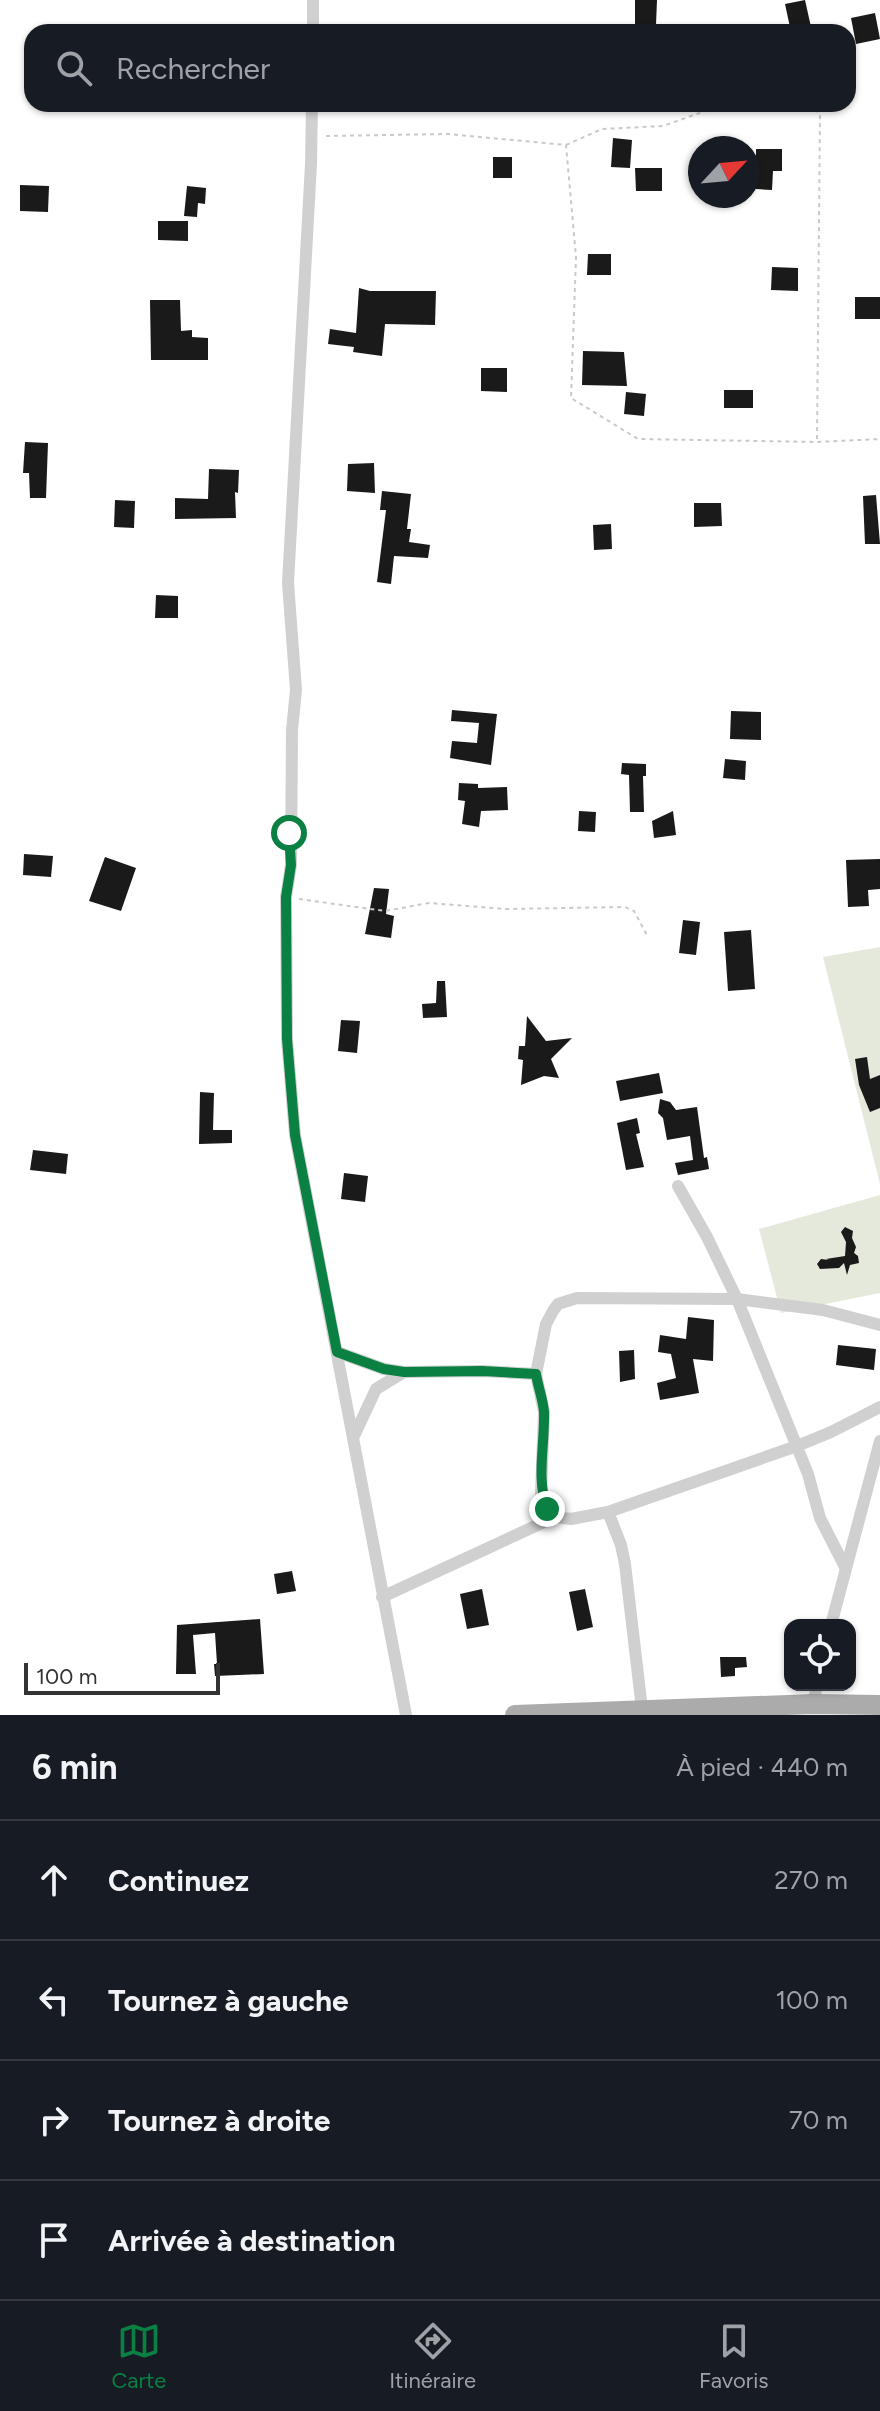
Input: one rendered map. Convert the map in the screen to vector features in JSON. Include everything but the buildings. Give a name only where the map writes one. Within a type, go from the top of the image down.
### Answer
[{"type":"main road","points":[[515,1715],[642,1709],[815,1694],[880,1705]]},
{"type":"street","points":[[313,0],[313,24]]},
{"type":"street","points":[[312,112],[288,583],[296,690],[292,730],[291,865],[286,897],[287,1039],[295,1135],[406,1715]]},
{"type":"street","points":[[678,1186],[737,1299],[808,1474],[820,1518],[845,1567]]},
{"type":"street","points":[[555,1517],[547,1509],[541,1493],[544,1412],[536,1374],[546,1324],[558,1304],[568,1300],[737,1299],[823,1310],[880,1325]]},
{"type":"street","points":[[337,1352],[384,1369],[404,1372],[536,1374]]},
{"type":"street","points":[[353,1437],[376,1389],[404,1372]]},
{"type":"street","points":[[382,1597],[555,1517],[571,1519],[608,1512],[797,1446],[880,1407]]},
{"type":"street","points":[[832,1619],[880,1441]]},
{"type":"street","points":[[608,1512],[625,1564],[642,1709]]},
{"type":"path","points":[[311,136],[448,134],[566,145],[602,129],[663,126],[702,112]]},
{"type":"path","points":[[817,442],[818,112]]},
{"type":"path","points":[[566,145],[576,257],[571,398],[638,439],[817,442],[880,439]]},
{"type":"path","points":[[286,897],[385,911],[429,903],[506,909],[625,907],[634,911],[648,937]]},
{"type":"shaded area","points":[[880,947],[880,1184],[823,957]]},
{"type":"shaded area","points":[[880,1195],[880,1293],[781,1313],[759,1229]]},
{"type":"route","points":[[289,833],[287,1039],[295,1135],[337,1352],[384,1369],[404,1372],[536,1374],[544,1412],[540,1478],[547,1509]]}]
